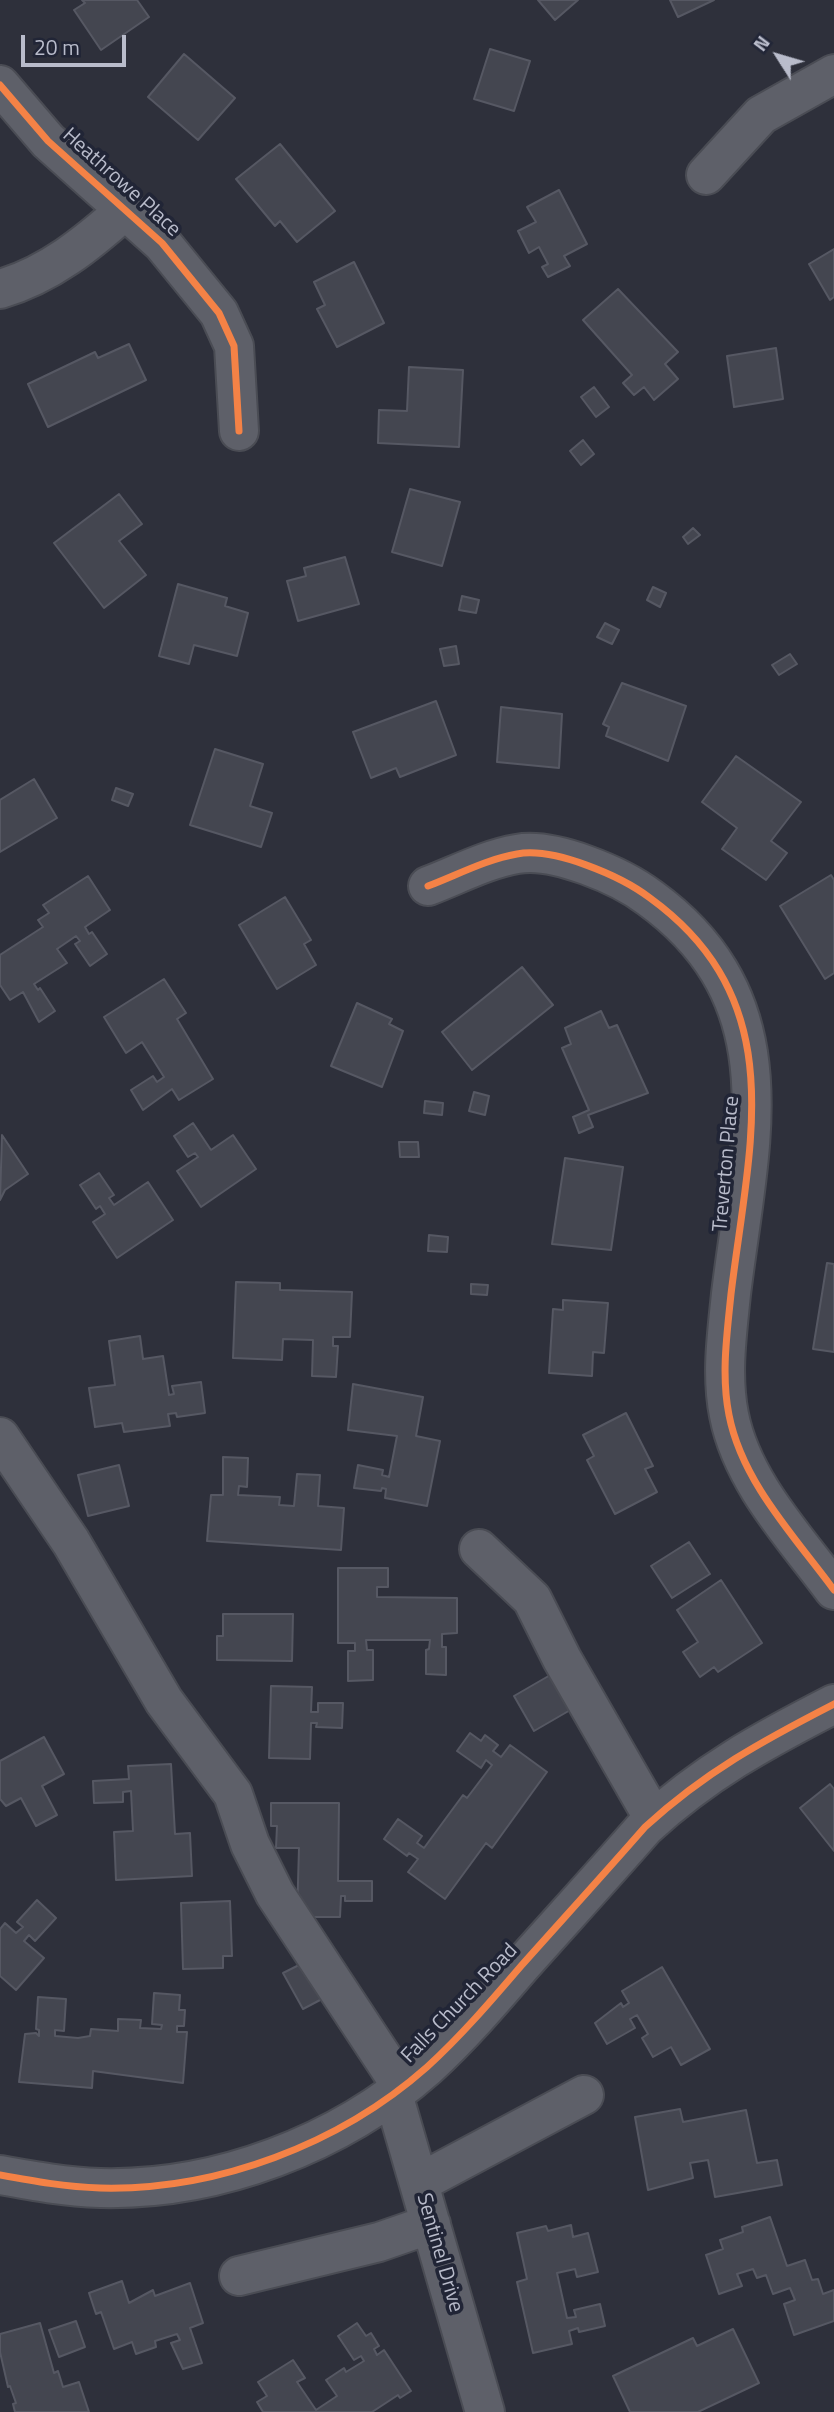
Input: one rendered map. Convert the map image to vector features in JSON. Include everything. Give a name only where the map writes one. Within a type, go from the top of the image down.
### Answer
[{"type":"street","points":[[706,175],[761,115],[834,74]]},
{"type":"street","name":"Heathrowe Place","points":[[0,85],[48,141],[171,253],[219,313],[234,346],[239,431]]},
{"type":"street","points":[[0,289],[45,270],[97,235],[125,210]]},
{"type":"street","name":"Treverton Place","points":[[428,886],[519,853],[582,864],[643,892],[676,916],[718,967],[744,1023],[752,1060],[750,1139],[725,1348],[729,1415],[736,1445],[768,1502],[834,1590]]},
{"type":"street","name":"Sentinel Drive","points":[[0,1437],[71,1542],[164,1701],[233,1794],[250,1844],[275,1894],[398,2090],[419,2183],[485,2412]]},
{"type":"street","points":[[478,1549],[532,1599],[562,1660],[654,1819]]},
{"type":"street","name":"Falls Church Road","points":[[0,2175],[52,2185],[103,2188],[200,2177],[283,2155],[329,2134],[398,2090],[460,2035],[654,1819],[678,1796],[738,1755],[834,1704]]},
{"type":"street","points":[[419,2183],[584,2095]]},
{"type":"street","points":[[239,2276],[379,2242],[431,2224]]},
{"type":"building","points":[[82,0],[137,0],[149,17],[101,50],[74,10],[85,3]]},
{"type":"building","points":[[538,0],[578,0],[555,20]]},
{"type":"building","points":[[670,0],[714,0],[678,17]]},
{"type":"building","points":[[490,49],[530,61],[514,111],[474,99]]},
{"type":"building","points":[[184,54],[235,98],[198,140],[148,97]]},
{"type":"building","points":[[280,144],[335,211],[297,242],[280,221],[275,226],[236,179]]},
{"type":"building","points":[[559,190],[587,244],[564,256],[570,266],[548,277],[542,267],[548,264],[539,247],[529,253],[518,231],[536,222],[527,207]]},
{"type":"building","points":[[834,249],[834,297],[830,300],[809,264]]},
{"type":"building","points":[[354,262],[384,323],[337,347],[317,309],[325,305],[314,282]]},
{"type":"building","points":[[618,289],[678,352],[665,364],[678,379],[654,400],[644,387],[634,395],[623,383],[632,375],[583,320]]},
{"type":"building","points":[[129,344],[146,380],[48,427],[28,384],[95,352],[98,358]]},
{"type":"building","points":[[776,348],[783,399],[734,407],[727,356]]},
{"type":"building","points":[[409,367],[463,370],[459,447],[378,443],[379,410],[407,411]]},
{"type":"building","points":[[594,387],[609,407],[596,417],[581,397]]},
{"type":"building","points":[[583,440],[594,454],[581,465],[570,451]]},
{"type":"building","points":[[410,489],[460,502],[442,566],[392,552]]},
{"type":"building","points":[[119,494],[142,524],[119,541],[146,575],[104,608],[54,543]]},
{"type":"building","points":[[693,528],[700,535],[688,544],[683,537]]},
{"type":"building","points":[[345,557],[359,604],[298,621],[287,581],[306,576],[304,568]]},
{"type":"building","points":[[178,584],[227,598],[225,606],[248,613],[237,656],[194,645],[189,664],[159,656]]},
{"type":"building","points":[[653,587],[666,593],[660,607],[647,600]]},
{"type":"building","points":[[462,596],[479,600],[476,613],[459,610]]},
{"type":"building","points":[[605,623],[619,630],[612,644],[597,637]]},
{"type":"building","points":[[456,646],[459,664],[444,666],[440,649]]},
{"type":"building","points":[[790,654],[797,664],[779,675],[772,665]]},
{"type":"building","points":[[622,683],[686,706],[668,761],[606,736],[609,727],[603,724]]},
{"type":"building","points":[[436,701],[456,755],[400,777],[396,768],[371,778],[353,732]]},
{"type":"building","points":[[501,707],[562,714],[559,768],[497,762]]},
{"type":"building","points":[[215,749],[263,764],[250,806],[272,813],[261,847],[190,825]]},
{"type":"building","points":[[736,756],[801,802],[771,841],[787,853],[766,880],[722,849],[737,828],[702,802]]},
{"type":"building","points":[[34,779],[57,818],[0,852],[0,800]]},
{"type":"building","points":[[116,788],[133,794],[128,806],[112,800]]},
{"type":"building","points":[[831,875],[834,880],[834,973],[825,979],[780,906]]},
{"type":"building","points":[[88,876],[110,910],[85,927],[89,934],[92,932],[107,954],[90,966],[75,944],[80,941],[76,936],[57,949],[67,963],[34,984],[38,990],[40,988],[55,1011],[39,1022],[23,992],[10,1000],[0,985],[0,955],[43,927],[38,920],[49,913],[43,905]]},
{"type":"building","points":[[285,897],[311,940],[304,944],[316,965],[277,989],[239,925]]},
{"type":"building","points":[[522,967],[553,1005],[472,1070],[442,1032]]},
{"type":"building","points":[[164,979],[186,1013],[177,1019],[213,1079],[179,1100],[172,1089],[143,1110],[131,1090],[153,1076],[157,1082],[164,1077],[142,1042],[126,1053],[104,1017]]},
{"type":"building","points":[[357,1003],[392,1019],[389,1024],[403,1031],[382,1087],[331,1066]]},
{"type":"building","points":[[601,1011],[609,1028],[617,1025],[648,1093],[588,1115],[593,1127],[579,1133],[573,1117],[589,1110],[562,1048],[571,1044],[565,1028]]},
{"type":"building","points":[[474,1092],[489,1096],[485,1115],[469,1111]]},
{"type":"building","points":[[425,1101],[443,1103],[442,1115],[424,1113]]},
{"type":"building","points":[[193,1123],[211,1150],[233,1135],[256,1169],[201,1207],[177,1171],[198,1157],[195,1153],[188,1157],[174,1136]]},
{"type":"building","points":[[2,1135],[28,1174],[5,1190],[0,1200]]},
{"type":"building","points":[[399,1142],[418,1142],[419,1157],[400,1157]]},
{"type":"building","points":[[565,1158],[623,1167],[611,1250],[552,1244]]},
{"type":"building","points":[[99,1173],[114,1195],[109,1198],[114,1205],[148,1182],[173,1220],[117,1258],[93,1222],[105,1214],[100,1206],[96,1209],[80,1185]]},
{"type":"building","points":[[429,1235],[448,1237],[447,1252],[428,1251]]},
{"type":"building","points":[[827,1263],[834,1264],[834,1352],[813,1349]]},
{"type":"building","points":[[236,1282],[280,1283],[280,1290],[352,1292],[350,1337],[333,1337],[333,1346],[338,1346],[336,1377],[312,1376],[313,1340],[283,1339],[282,1360],[233,1358]]},
{"type":"building","points":[[471,1284],[488,1285],[487,1295],[471,1294]]},
{"type":"building","points":[[563,1300],[608,1303],[604,1353],[593,1352],[592,1376],[549,1373],[553,1309],[563,1310]]},
{"type":"building","points":[[140,1336],[143,1359],[163,1356],[169,1395],[174,1394],[172,1386],[201,1382],[205,1413],[177,1417],[176,1413],[168,1414],[170,1426],[124,1432],[122,1423],[95,1427],[89,1388],[115,1385],[109,1341]]},
{"type":"building","points":[[353,1384],[423,1397],[416,1436],[440,1441],[427,1506],[385,1498],[386,1489],[382,1488],[381,1491],[354,1488],[358,1465],[383,1470],[382,1475],[389,1477],[397,1436],[348,1430]]},
{"type":"building","points":[[626,1413],[653,1466],[645,1469],[657,1492],[615,1514],[587,1460],[594,1456],[583,1435]]},
{"type":"building","points":[[223,1457],[248,1458],[247,1487],[239,1486],[238,1495],[280,1497],[279,1505],[294,1506],[297,1474],[320,1475],[318,1506],[344,1508],[341,1550],[207,1541],[211,1495],[223,1495]]},
{"type":"building","points":[[119,1465],[129,1506],[88,1516],[78,1475]]},
{"type":"building","points":[[689,1542],[710,1574],[672,1598],[651,1566]]},
{"type":"building","points":[[338,1568],[388,1568],[388,1587],[377,1587],[377,1597],[457,1598],[457,1633],[442,1634],[442,1647],[446,1647],[446,1675],[426,1674],[426,1650],[429,1649],[430,1640],[366,1640],[367,1650],[373,1650],[373,1680],[348,1681],[348,1651],[355,1651],[355,1643],[338,1643]]},
{"type":"building","points":[[721,1580],[762,1643],[718,1672],[714,1667],[700,1677],[683,1652],[698,1642],[677,1610]]},
{"type":"building","points":[[223,1614],[293,1614],[292,1661],[217,1660],[217,1636],[223,1636]]},
{"type":"building","points":[[552,1674],[572,1709],[534,1731],[514,1696]]},
{"type":"building","points":[[271,1686],[312,1687],[311,1712],[318,1712],[318,1703],[343,1703],[342,1728],[316,1727],[317,1723],[311,1723],[310,1759],[269,1758]]},
{"type":"building","points":[[470,1733],[481,1741],[485,1735],[498,1745],[493,1751],[501,1757],[510,1745],[547,1772],[492,1848],[486,1843],[445,1899],[408,1872],[418,1859],[409,1853],[407,1856],[384,1839],[398,1819],[422,1836],[417,1843],[424,1848],[463,1795],[467,1798],[492,1765],[486,1760],[481,1768],[457,1751]]},
{"type":"building","points":[[44,1737],[64,1774],[42,1786],[57,1815],[36,1826],[21,1798],[6,1806],[0,1799],[0,1761]]},
{"type":"building","points":[[171,1764],[175,1834],[190,1833],[192,1876],[116,1880],[114,1832],[133,1831],[131,1791],[123,1792],[123,1802],[94,1803],[93,1781],[129,1779],[128,1766]]},
{"type":"building","points":[[830,1784],[834,1789],[834,1851],[800,1808]]},
{"type":"building","points":[[271,1803],[339,1803],[338,1881],[372,1881],[372,1901],[345,1901],[345,1896],[341,1896],[340,1917],[297,1917],[299,1848],[276,1848],[277,1826],[271,1826]]},
{"type":"building","points":[[37,1900],[56,1918],[35,1941],[29,1935],[24,1941],[44,1958],[16,1990],[0,1976],[0,1929],[5,1923],[16,1933],[23,1927],[17,1922]]},
{"type":"building","points":[[230,1901],[232,1956],[223,1956],[223,1968],[183,1969],[181,1903]]},
{"type":"building","points":[[303,1963],[322,1999],[303,2009],[283,1973]]},
{"type":"building","points":[[662,1967],[710,2049],[681,2065],[671,2047],[653,2057],[642,2038],[648,2034],[637,2015],[630,2019],[635,2028],[607,2044],[595,2023],[621,2003],[623,2007],[629,2003],[622,1991]]},
{"type":"building","points":[[154,1993],[180,1995],[179,2010],[185,2010],[184,2026],[177,2026],[177,2032],[187,2032],[183,2083],[93,2071],[92,2088],[19,2082],[25,2034],[36,2033],[39,2036],[39,2030],[36,2029],[38,1997],[66,1999],[64,2031],[55,2030],[55,2036],[78,2038],[90,2036],[91,2029],[118,2031],[118,2019],[141,2020],[140,2028],[161,2029],[162,2025],[152,2024]]},
{"type":"building","points":[[680,2109],[683,2122],[746,2110],[757,2163],[777,2160],[782,2185],[715,2197],[708,2160],[690,2163],[693,2178],[648,2190],[635,2117]]},
{"type":"building","points":[[770,2217],[787,2266],[805,2260],[812,2280],[818,2279],[823,2294],[834,2290],[834,2321],[794,2335],[784,2304],[795,2300],[790,2288],[773,2294],[766,2275],[757,2278],[753,2269],[737,2274],[742,2286],[719,2294],[706,2255],[723,2249],[720,2240],[743,2232],[742,2227]]},
{"type":"building","points":[[571,2225],[573,2237],[588,2233],[598,2272],[577,2277],[575,2269],[557,2273],[567,2318],[576,2317],[574,2310],[600,2304],[605,2326],[579,2332],[578,2328],[569,2331],[572,2344],[533,2353],[517,2282],[527,2279],[517,2233],[546,2226],[548,2231]]},
{"type":"building","points":[[122,2281],[129,2303],[153,2290],[155,2296],[190,2283],[203,2323],[190,2328],[202,2363],[183,2369],[171,2343],[180,2340],[177,2334],[155,2341],[156,2347],[136,2354],[132,2342],[114,2349],[101,2312],[96,2314],[89,2293]]},
{"type":"building","points":[[76,2321],[85,2347],[59,2357],[49,2330]]},
{"type":"building","points":[[40,2323],[54,2373],[58,2371],[63,2387],[79,2382],[89,2412],[15,2412],[13,2404],[16,2403],[10,2386],[8,2387],[0,2352],[0,2334]]},
{"type":"building","points":[[357,2323],[366,2336],[371,2333],[379,2346],[374,2349],[377,2355],[384,2350],[411,2391],[400,2398],[398,2395],[372,2412],[263,2412],[257,2402],[267,2396],[258,2382],[293,2360],[305,2378],[297,2382],[316,2410],[337,2396],[326,2380],[344,2368],[346,2372],[364,2361],[361,2356],[354,2360],[338,2336]]},
{"type":"building","points":[[733,2329],[759,2383],[698,2412],[630,2412],[613,2376],[693,2338],[697,2346]]},
{"type":"cycle path","points":[[0,85],[48,141],[162,243],[219,313],[234,346],[239,431]]},
{"type":"cycle path","points":[[428,886],[506,856],[532,853],[568,859],[622,881],[650,898],[695,939],[726,983],[743,1029],[751,1079],[751,1130],[726,1354],[725,1385],[729,1415],[745,1463],[758,1486],[834,1590]]},
{"type":"cycle path","points":[[0,2175],[100,2188],[144,2187],[188,2181],[275,2158],[356,2119],[393,2094],[452,2043],[645,1827],[667,1807],[735,1759],[834,1704]]}]
